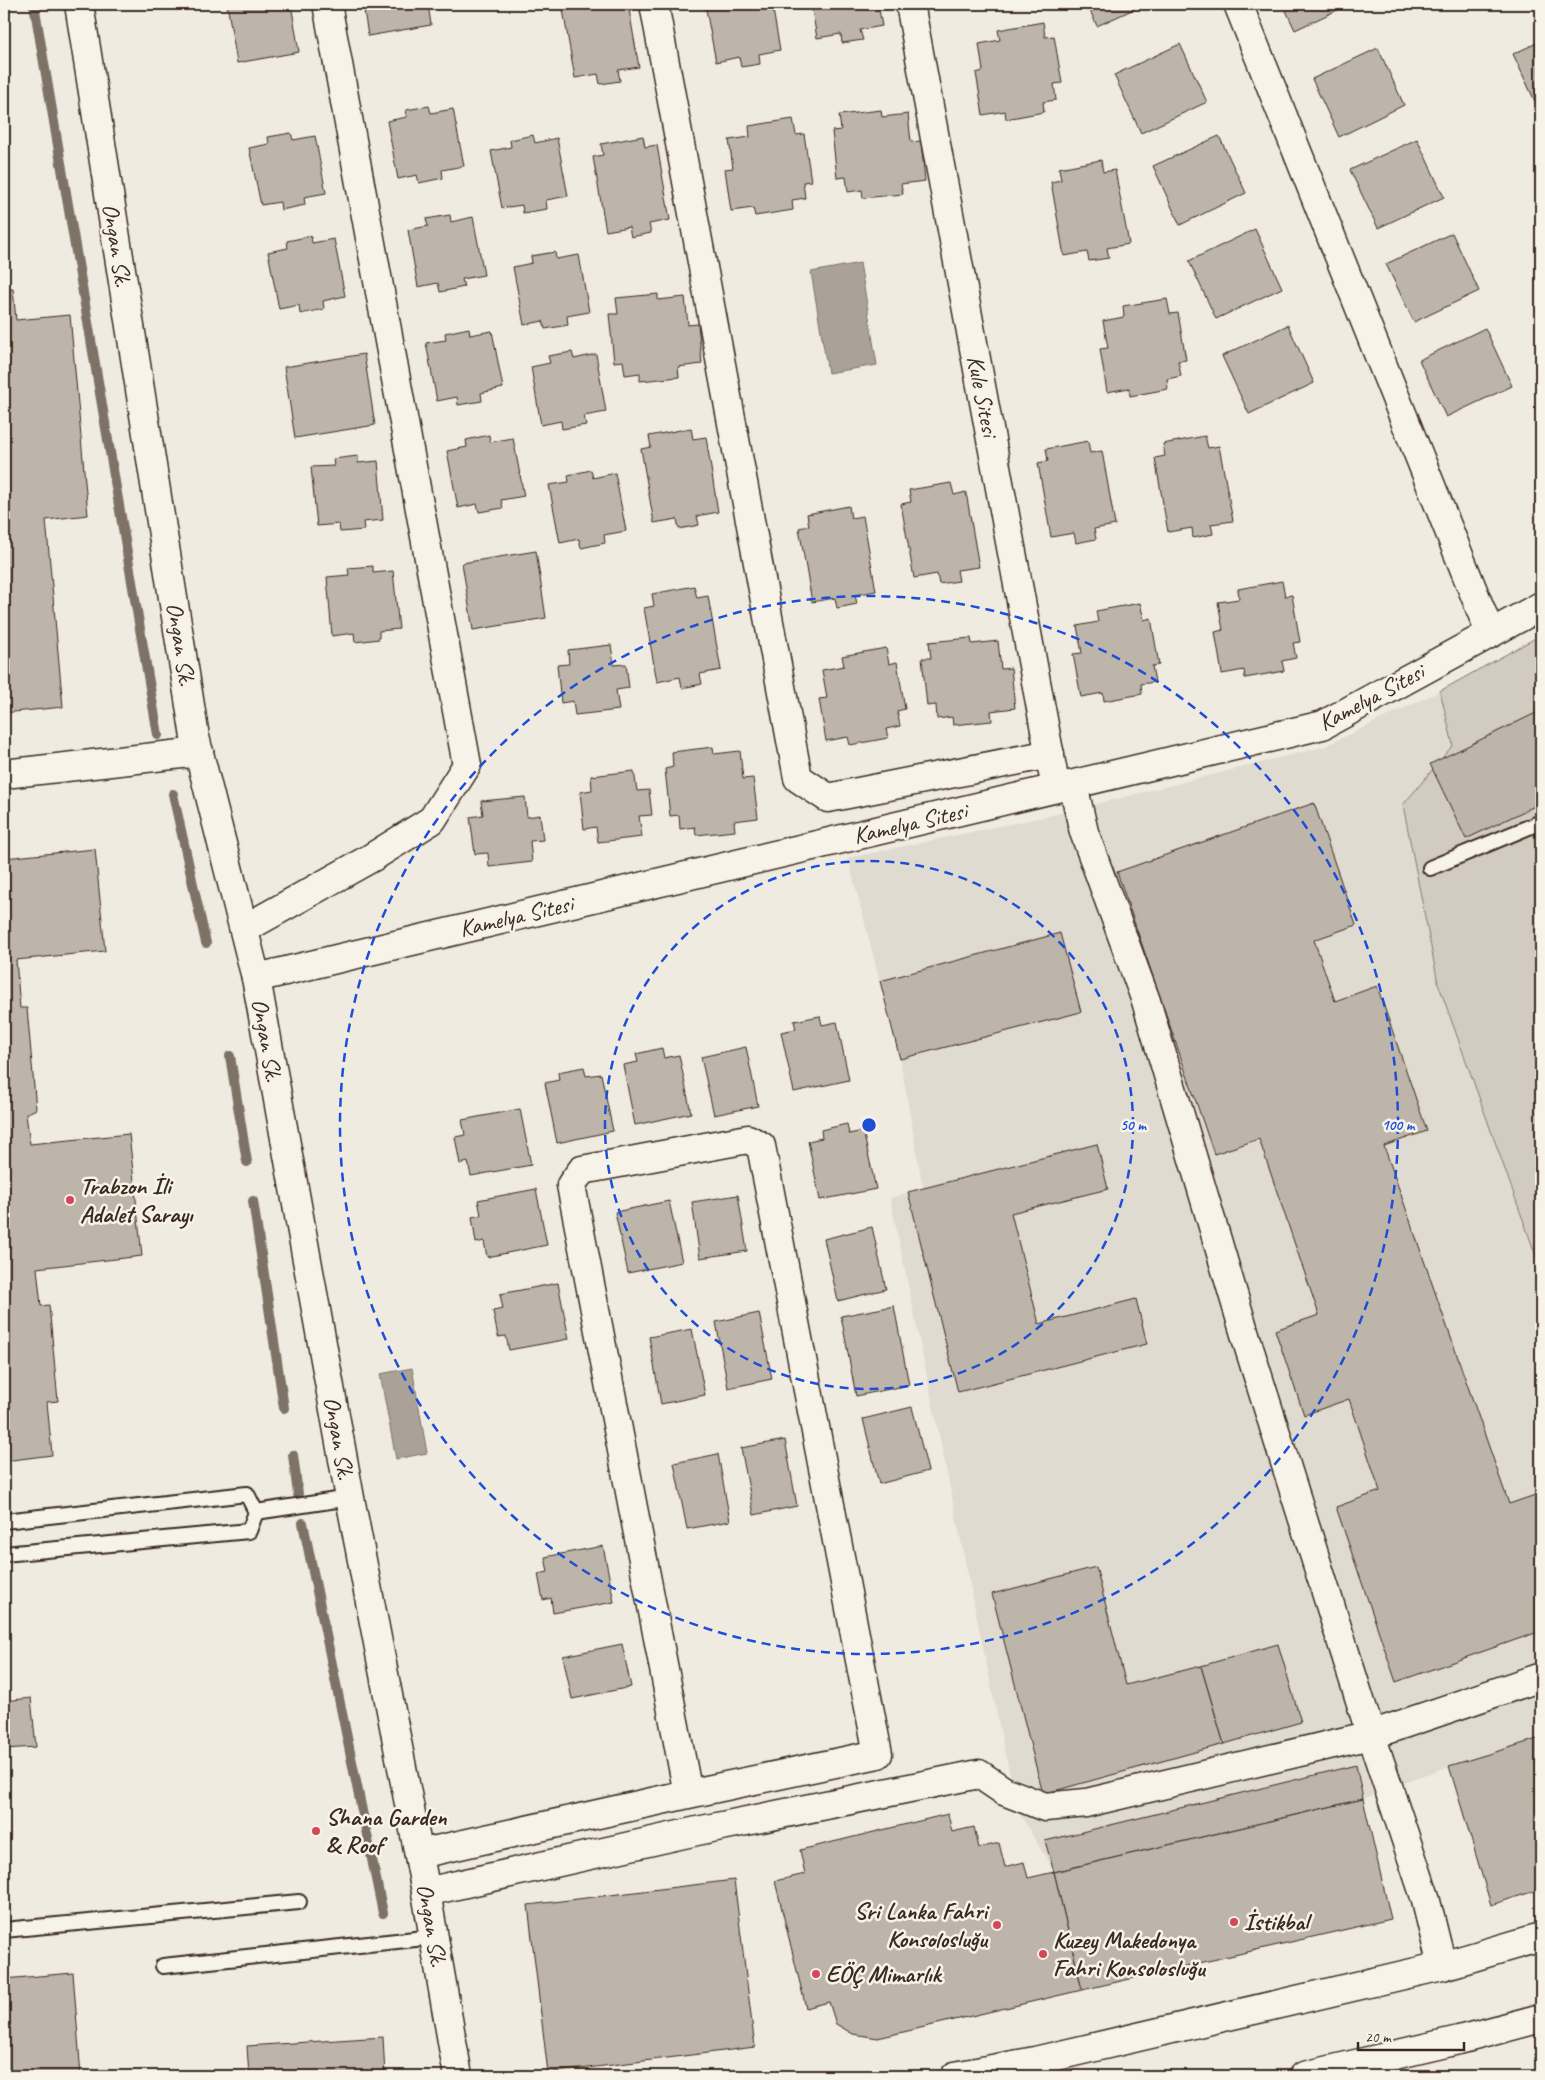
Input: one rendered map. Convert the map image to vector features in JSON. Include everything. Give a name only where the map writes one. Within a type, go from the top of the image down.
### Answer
[{"type":"main road","name":"Ongan Sk.","points":[[79,4],[199,752],[256,978],[350,1498],[426,1892],[458,2076]]},
{"type":"main road","points":[[244,929],[371,858],[432,820],[467,765],[328,4]]},
{"type":"main road","points":[[654,4],[798,778],[828,798],[1050,754]]},
{"type":"main road","name":"Kule Sitesi","points":[[910,4],[1050,754],[1084,832],[1146,1002],[1250,1351],[1371,1735],[1425,1897],[1442,1966]]},
{"type":"main road","points":[[1238,4],[1490,633]]},
{"type":"main road","name":"Kamelya Sitesi","points":[[256,978],[1323,726],[1541,606]]},
{"type":"main road","points":[[4,774],[199,752]]},
{"type":"main road","points":[[419,1854],[878,1754],[760,1146],[748,1139],[582,1170],[572,1185],[688,1794]]},
{"type":"main road","points":[[426,1892],[697,1831],[980,1774],[1004,1792],[1044,1807],[1086,1803],[1371,1735],[1541,1677]]},
{"type":"main road","points":[[955,2076],[1035,2062],[1442,1966],[1541,1937]]},
{"type":"main road","points":[[1304,2076],[1459,2040],[1541,2018]]},
{"type":"lane","points":[[1430,868],[1541,822]]},
{"type":"lane","points":[[4,1521],[247,1494],[256,1512],[249,1531],[4,1554]]},
{"type":"lane","points":[[256,1512],[350,1498]]},
{"type":"lane","points":[[4,1930],[299,1902]]},
{"type":"lane","points":[[163,1966],[434,1937]]},
{"type":"shaded area","points":[[860,263],[877,365],[828,373],[811,272]]},
{"type":"shaded area","points":[[1541,635],[1541,1270],[1438,983],[1403,805],[1453,745],[1440,691]]},
{"type":"shaded area","points":[[1440,691],[1453,745],[1403,806],[1438,983],[1541,1270],[1541,1738],[1449,1766],[1363,1799],[1054,1872],[1020,1814],[1004,1749],[890,1198],[923,1188],[900,1059],[848,858],[1053,815],[1323,747]]},
{"type":"shaded area","points":[[412,1368],[427,1453],[396,1459],[380,1374]]},
{"type":"building","points":[[227,4],[291,4],[299,52],[237,63]]},
{"type":"building","points":[[363,4],[428,4],[431,25],[368,36]]},
{"type":"building","points":[[562,4],[628,4],[639,67],[618,70],[620,81],[600,84],[598,74],[575,78]]},
{"type":"building","points":[[705,4],[772,4],[780,50],[759,54],[760,64],[741,67],[739,57],[716,62]]},
{"type":"building","points":[[811,4],[878,4],[882,26],[860,30],[863,40],[842,43],[841,34],[817,38]]},
{"type":"building","points":[[1087,4],[1145,4],[1097,26]]},
{"type":"building","points":[[1283,4],[1350,4],[1295,30]]},
{"type":"building","points":[[1043,22],[1045,37],[1054,36],[1062,83],[1054,84],[1056,100],[1043,102],[1044,112],[1006,119],[1005,111],[983,115],[976,73],[983,71],[979,44],[1000,40],[998,30]]},
{"type":"building","points":[[1541,41],[1541,112],[1540,112],[1513,54]]},
{"type":"building","points":[[1180,44],[1207,102],[1141,133],[1114,75]]},
{"type":"building","points":[[1378,48],[1404,105],[1339,137],[1312,79]]},
{"type":"building","points":[[429,106],[431,113],[453,109],[464,166],[442,170],[443,178],[419,183],[417,175],[398,179],[387,121],[407,117],[406,110]]},
{"type":"building","points":[[881,110],[882,117],[908,114],[911,142],[921,141],[925,181],[901,184],[903,194],[863,198],[862,190],[848,192],[846,177],[837,178],[832,131],[841,130],[839,115]]},
{"type":"building","points":[[793,119],[796,135],[804,134],[811,181],[803,182],[805,198],[792,200],[793,210],[755,216],[753,208],[731,211],[725,169],[733,168],[729,140],[750,137],[749,126]]},
{"type":"building","points":[[291,133],[293,140],[315,136],[326,193],[304,197],[305,205],[281,210],[280,202],[261,205],[249,148],[269,144],[268,137]]},
{"type":"building","points":[[533,135],[535,143],[557,138],[568,196],[546,200],[547,209],[523,213],[522,205],[502,208],[491,151],[511,147],[510,140]]},
{"type":"building","points":[[643,136],[645,147],[657,145],[670,220],[649,224],[651,233],[631,237],[629,227],[606,231],[593,157],[603,155],[601,144]]},
{"type":"building","points":[[1219,136],[1246,193],[1180,225],[1153,166]]},
{"type":"building","points":[[1417,139],[1444,197],[1378,228],[1350,170]]},
{"type":"building","points":[[1101,160],[1103,172],[1115,170],[1129,244],[1107,248],[1109,258],[1089,261],[1087,252],[1064,256],[1051,182],[1061,180],[1059,168]]},
{"type":"building","points":[[450,215],[451,222],[473,217],[484,275],[462,279],[464,287],[440,292],[438,283],[418,287],[408,230],[428,226],[426,219]]},
{"type":"building","points":[[1255,229],[1282,288],[1216,319],[1189,261]]},
{"type":"building","points":[[1452,233],[1479,291],[1414,322],[1386,264]]},
{"type":"building","points":[[311,236],[312,243],[334,239],[345,296],[323,301],[324,309],[300,314],[299,305],[279,309],[268,252],[288,248],[287,241]]},
{"type":"building","points":[[555,252],[556,259],[579,255],[589,312],[567,316],[568,325],[545,329],[543,321],[524,325],[513,267],[532,263],[531,256]]},
{"type":"building","points":[[13,289],[16,320],[70,315],[88,515],[46,520],[63,707],[4,713],[4,290]]},
{"type":"building","points":[[658,294],[658,300],[685,297],[688,325],[698,324],[702,364],[678,367],[679,377],[640,381],[640,373],[625,375],[623,361],[614,362],[609,314],[618,314],[616,298]]},
{"type":"building","points":[[1167,299],[1170,314],[1178,313],[1186,360],[1178,361],[1181,376],[1167,379],[1168,389],[1130,396],[1129,388],[1107,392],[1100,349],[1108,348],[1103,321],[1124,317],[1123,306]]},
{"type":"building","points":[[1288,325],[1314,383],[1249,414],[1222,356]]},
{"type":"building","points":[[469,328],[470,335],[492,331],[503,388],[481,393],[482,401],[458,405],[457,397],[437,401],[426,343],[446,340],[445,333]]},
{"type":"building","points":[[1485,328],[1512,386],[1446,417],[1419,360]]},
{"type":"building","points":[[572,352],[574,359],[596,354],[606,412],[584,416],[586,425],[562,429],[561,421],[541,425],[531,367],[550,363],[548,356]]},
{"type":"building","points":[[364,354],[375,425],[295,438],[284,367]]},
{"type":"building","points":[[691,428],[693,439],[706,437],[718,512],[697,516],[699,525],[679,529],[677,519],[654,523],[641,449],[651,447],[649,436]]},
{"type":"building","points":[[489,435],[490,442],[513,438],[524,496],[501,500],[503,508],[479,512],[477,504],[458,508],[447,451],[467,447],[466,440]]},
{"type":"building","points":[[1205,436],[1208,448],[1219,446],[1233,521],[1211,524],[1213,534],[1193,538],[1192,528],[1168,532],[1155,458],[1165,456],[1163,444]]},
{"type":"building","points":[[1088,441],[1090,453],[1102,451],[1115,525],[1094,529],[1096,539],[1076,543],[1074,533],[1051,537],[1038,463],[1048,461],[1046,449]]},
{"type":"building","points":[[358,456],[358,463],[378,461],[383,520],[363,522],[364,530],[340,532],[339,524],[317,526],[311,467],[334,466],[333,459]]},
{"type":"building","points":[[591,470],[593,478],[615,473],[626,531],[604,535],[605,543],[581,548],[579,539],[560,543],[549,485],[569,482],[568,475]]},
{"type":"building","points":[[951,483],[954,495],[966,492],[979,567],[957,570],[959,581],[939,584],[937,574],[914,578],[901,504],[911,502],[909,490]]},
{"type":"building","points":[[849,506],[851,518],[863,516],[876,591],[855,595],[857,604],[837,608],[835,598],[812,602],[799,528],[809,526],[807,514]]},
{"type":"building","points":[[536,551],[546,618],[473,630],[462,563]]},
{"type":"building","points":[[373,566],[373,573],[393,571],[399,629],[379,631],[379,639],[355,642],[354,633],[332,636],[327,577],[349,575],[348,568]]},
{"type":"building","points":[[1282,581],[1285,596],[1292,595],[1300,642],[1293,643],[1296,658],[1282,661],[1284,671],[1245,678],[1244,670],[1222,674],[1215,632],[1223,630],[1218,602],[1239,599],[1238,589]]},
{"type":"building","points":[[694,586],[697,598],[708,596],[721,670],[700,674],[702,684],[682,688],[680,677],[657,682],[644,608],[654,606],[652,594]]},
{"type":"building","points":[[1140,603],[1144,620],[1151,618],[1159,665],[1152,666],[1155,682],[1141,684],[1142,694],[1104,701],[1103,693],[1081,697],[1073,654],[1082,653],[1077,626],[1098,622],[1096,611]]},
{"type":"building","points":[[971,638],[972,644],[998,641],[1001,669],[1011,668],[1015,708],[991,711],[992,721],[953,725],[952,717],[937,719],[936,705],[927,706],[922,658],[931,658],[929,642]]},
{"type":"building","points":[[611,645],[614,665],[626,664],[629,688],[616,690],[619,710],[575,715],[573,701],[561,703],[557,665],[569,664],[568,650]]},
{"type":"building","points":[[886,648],[889,664],[897,662],[905,709],[897,711],[900,726],[886,729],[888,738],[850,745],[848,737],[826,741],[819,699],[827,698],[822,670],[844,666],[842,656]]},
{"type":"building","points":[[1536,713],[1541,724],[1541,803],[1466,839],[1430,764]]},
{"type":"building","points":[[713,747],[714,754],[740,751],[743,779],[753,778],[758,818],[734,821],[735,831],[696,835],[695,827],[680,829],[679,815],[670,816],[665,769],[673,767],[672,752]]},
{"type":"building","points":[[634,771],[637,791],[649,790],[652,815],[639,816],[642,837],[598,842],[596,827],[584,829],[580,792],[592,790],[591,776]]},
{"type":"building","points":[[525,797],[527,817],[540,815],[543,840],[530,841],[532,862],[489,867],[488,853],[475,854],[470,817],[483,815],[481,801]]},
{"type":"building","points":[[1314,803],[1356,925],[1314,940],[1335,1001],[1377,986],[1427,1131],[1384,1146],[1509,1504],[1541,1493],[1541,1631],[1396,1682],[1336,1507],[1380,1491],[1349,1399],[1304,1415],[1275,1330],[1319,1315],[1259,1139],[1214,1154],[1117,872]]},
{"type":"building","name":"Trabzon İli Adalet Sarayı","points":[[95,849],[105,951],[16,960],[20,1008],[27,1008],[36,1109],[26,1114],[30,1144],[129,1134],[142,1256],[37,1268],[41,1306],[49,1305],[58,1401],[47,1402],[52,1455],[4,1461],[4,858]]},
{"type":"building","points":[[1060,933],[1081,1012],[900,1059],[880,981]]},
{"type":"building","points":[[820,1016],[822,1025],[837,1022],[849,1080],[794,1092],[781,1032],[796,1029],[794,1021]]},
{"type":"building","points":[[746,1047],[758,1106],[714,1115],[701,1057]]},
{"type":"building","points":[[662,1048],[664,1058],[679,1055],[691,1113],[635,1125],[623,1065],[638,1062],[636,1054]]},
{"type":"building","points":[[584,1067],[586,1076],[601,1074],[613,1131],[557,1143],[545,1083],[559,1080],[558,1072]]},
{"type":"building","points":[[520,1109],[531,1165],[471,1176],[468,1162],[460,1164],[455,1137],[465,1135],[462,1120]]},
{"type":"building","points":[[847,1124],[849,1134],[863,1131],[876,1189],[820,1200],[808,1141],[822,1138],[821,1130]]},
{"type":"building","points":[[1097,1144],[1108,1189],[1011,1213],[1039,1324],[1136,1299],[1147,1344],[958,1392],[908,1192]]},
{"type":"building","points":[[536,1189],[547,1245],[487,1257],[484,1241],[476,1243],[472,1217],[481,1215],[478,1200]]},
{"type":"building","points":[[738,1195],[747,1251],[700,1258],[692,1202]]},
{"type":"building","points":[[669,1201],[682,1262],[628,1273],[615,1212]]},
{"type":"building","points":[[872,1227],[886,1289],[838,1301],[824,1239]]},
{"type":"building","points":[[558,1283],[569,1339],[509,1350],[506,1336],[498,1337],[493,1311],[503,1309],[500,1294]]},
{"type":"building","points":[[894,1306],[909,1385],[856,1396],[841,1316]]},
{"type":"building","points":[[759,1313],[772,1379],[728,1388],[716,1322]]},
{"type":"building","points":[[692,1329],[705,1395],[661,1404],[649,1337]]},
{"type":"building","points":[[912,1407],[928,1471],[879,1484],[863,1419]]},
{"type":"building","points":[[785,1440],[797,1506],[754,1515],[741,1448]]},
{"type":"building","points":[[718,1454],[730,1521],[687,1529],[674,1463]]},
{"type":"building","points":[[603,1546],[614,1602],[553,1613],[551,1598],[543,1600],[538,1574],[548,1572],[545,1557]]},
{"type":"building","points":[[1096,1567],[1126,1685],[1201,1666],[1224,1744],[1043,1794],[992,1594]]},
{"type":"building","points":[[622,1644],[631,1687],[572,1699],[563,1656]]},
{"type":"building","points":[[1278,1644],[1301,1722],[1224,1744],[1201,1666]]},
{"type":"building","points":[[31,1698],[36,1747],[4,1749],[4,1701]]},
{"type":"building","points":[[1541,1738],[1541,1889],[1491,1905],[1449,1766]]},
{"type":"building","points":[[1356,1765],[1363,1799],[1054,1872],[1045,1841]]},
{"type":"building","points":[[1363,1799],[1391,1919],[1082,1990],[1054,1872]]},
{"type":"building","points":[[948,1814],[952,1832],[974,1827],[979,1848],[999,1843],[1005,1867],[1024,1862],[1028,1878],[1054,1872],[1082,1990],[878,2038],[853,2034],[836,2024],[829,2002],[806,2008],[775,1881],[805,1874],[800,1850]]},
{"type":"building","points":[[734,1880],[755,2047],[548,2073],[528,1905]]},
{"type":"building","points":[[73,1973],[81,2076],[4,2076],[4,1979]]},
{"type":"building","points":[[383,2037],[385,2076],[249,2076],[247,2046]]},
{"type":"waterway","points":[[34,4],[158,735]]},
{"type":"waterway","points":[[173,794],[206,943]]},
{"type":"waterway","points":[[230,1056],[247,1162]]},
{"type":"waterway","points":[[253,1201],[284,1408]]},
{"type":"waterway","points":[[293,1455],[298,1494]]},
{"type":"waterway","points":[[303,1523],[383,1913]]},
{"type":"place","name":"Trabzon İli Adalet Sarayı","points":[[70,1200]]},
{"type":"place","name":"Shana Garden & Roof","points":[[316,1831]]},
{"type":"place","name":"İstikbal","points":[[1234,1922]]},
{"type":"place","name":"Sri Lanka Fahri Konsolosluğu","points":[[997,1925]]},
{"type":"place","name":"Kuzey Makedonya Fahri Konsolosluğu","points":[[1043,1954]]},
{"type":"place","name":"EÖÇ Mimarlık","points":[[816,1974]]}]
